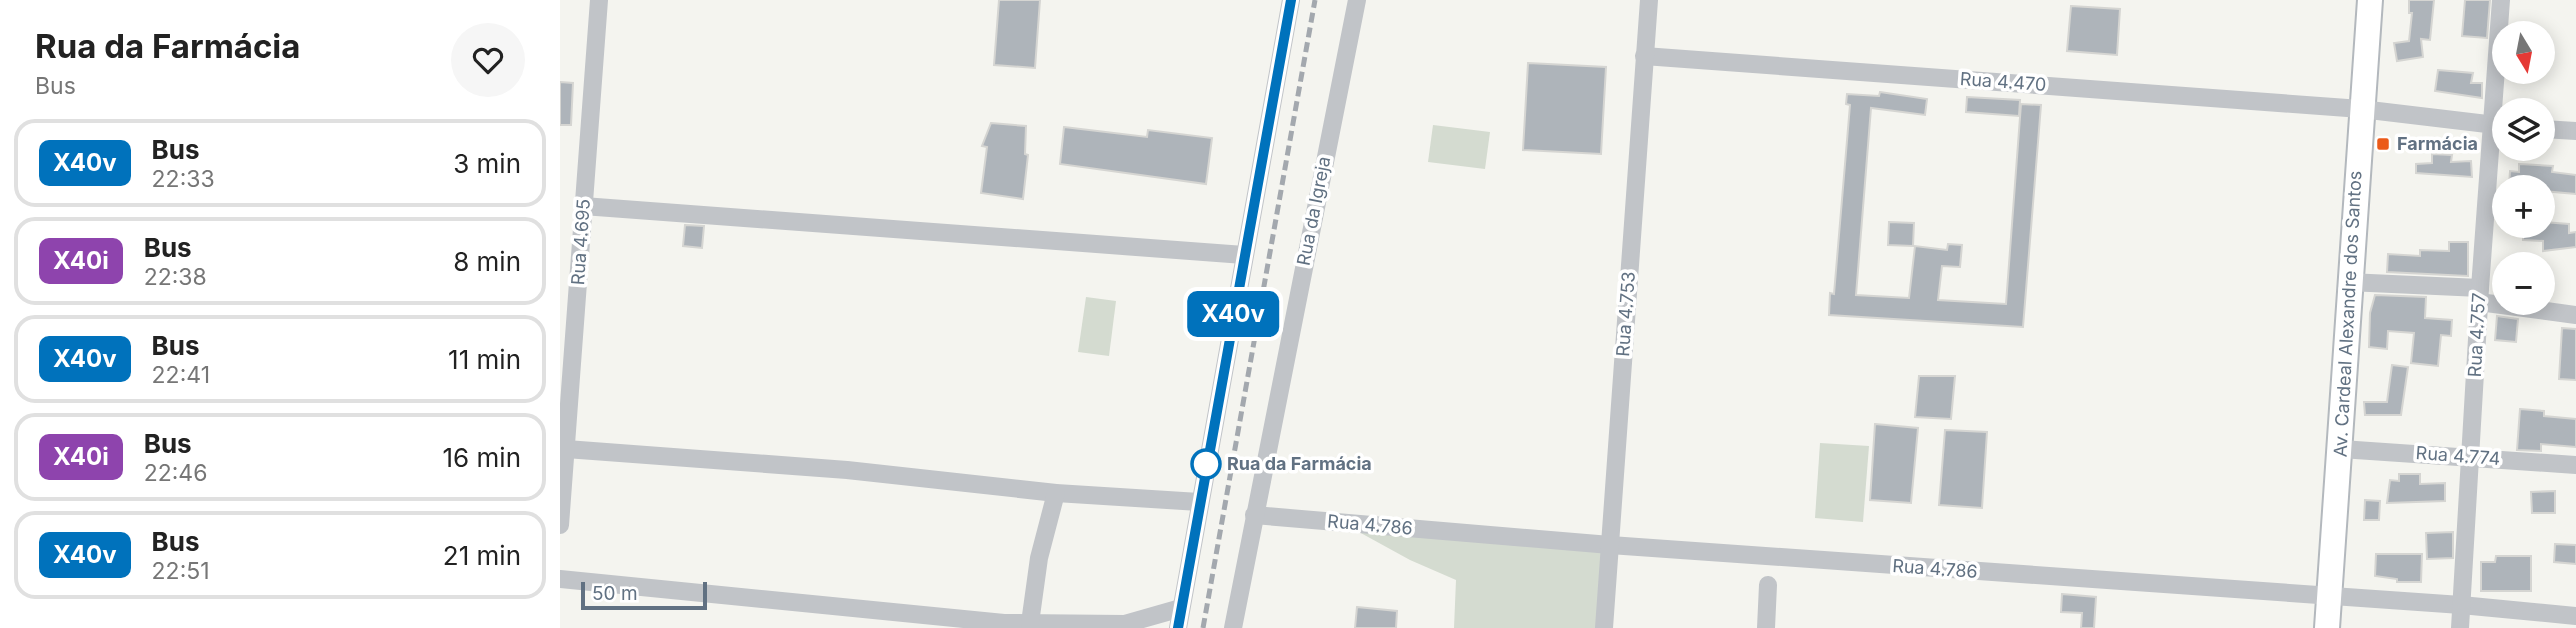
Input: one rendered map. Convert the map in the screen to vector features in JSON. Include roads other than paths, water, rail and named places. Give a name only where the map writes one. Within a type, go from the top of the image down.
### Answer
[{"type":"main road","name":"Av. Cardeal Alexandre dos Santos","points":[[2327,628],[2341,449],[2348,282],[2370,0]]},
{"type":"street","name":"Rua 4.695","points":[[560,525],[599,0]]},
{"type":"street","points":[[1178,628],[1291,0]]},
{"type":"street","name":"Rua da Igreja","points":[[1233,628],[1357,0]]},
{"type":"street","name":"Rua 4.753","points":[[1604,628],[1649,0]]},
{"type":"street","name":"Rua 4.757","points":[[2499,98],[2501,0]]},
{"type":"street","name":"Rua 4.470","points":[[1644,56],[2361,108],[2492,124]]},
{"type":"street","points":[[2555,130],[2576,131]]},
{"type":"street","name":"Rua 4.757","points":[[2460,628],[2479,295],[2494,161]]},
{"type":"street","points":[[583,206],[1244,255]]},
{"type":"street","points":[[2348,282],[2479,295],[2576,315]]},
{"type":"street","points":[[566,449],[847,470],[1056,493],[1199,502]]},
{"type":"street","name":"Rua 4.774","points":[[2341,449],[2576,465]]},
{"type":"street","points":[[1030,623],[1039,558],[1056,493]]},
{"type":"street","name":"Rua 4.786","points":[[1254,514],[1610,545],[2461,605],[2576,616]]},
{"type":"street","points":[[560,579],[1003,625],[1125,624],[1181,608]]},
{"type":"street","points":[[1766,628],[1768,585]]},
{"type":"railway","points":[[1203,628],[1315,0]]},
{"type":"place","name":"Farmácia","points":[[2383,144]]},
{"type":"place","name":"Rua da Farmácia","points":[[1206,464]]}]
